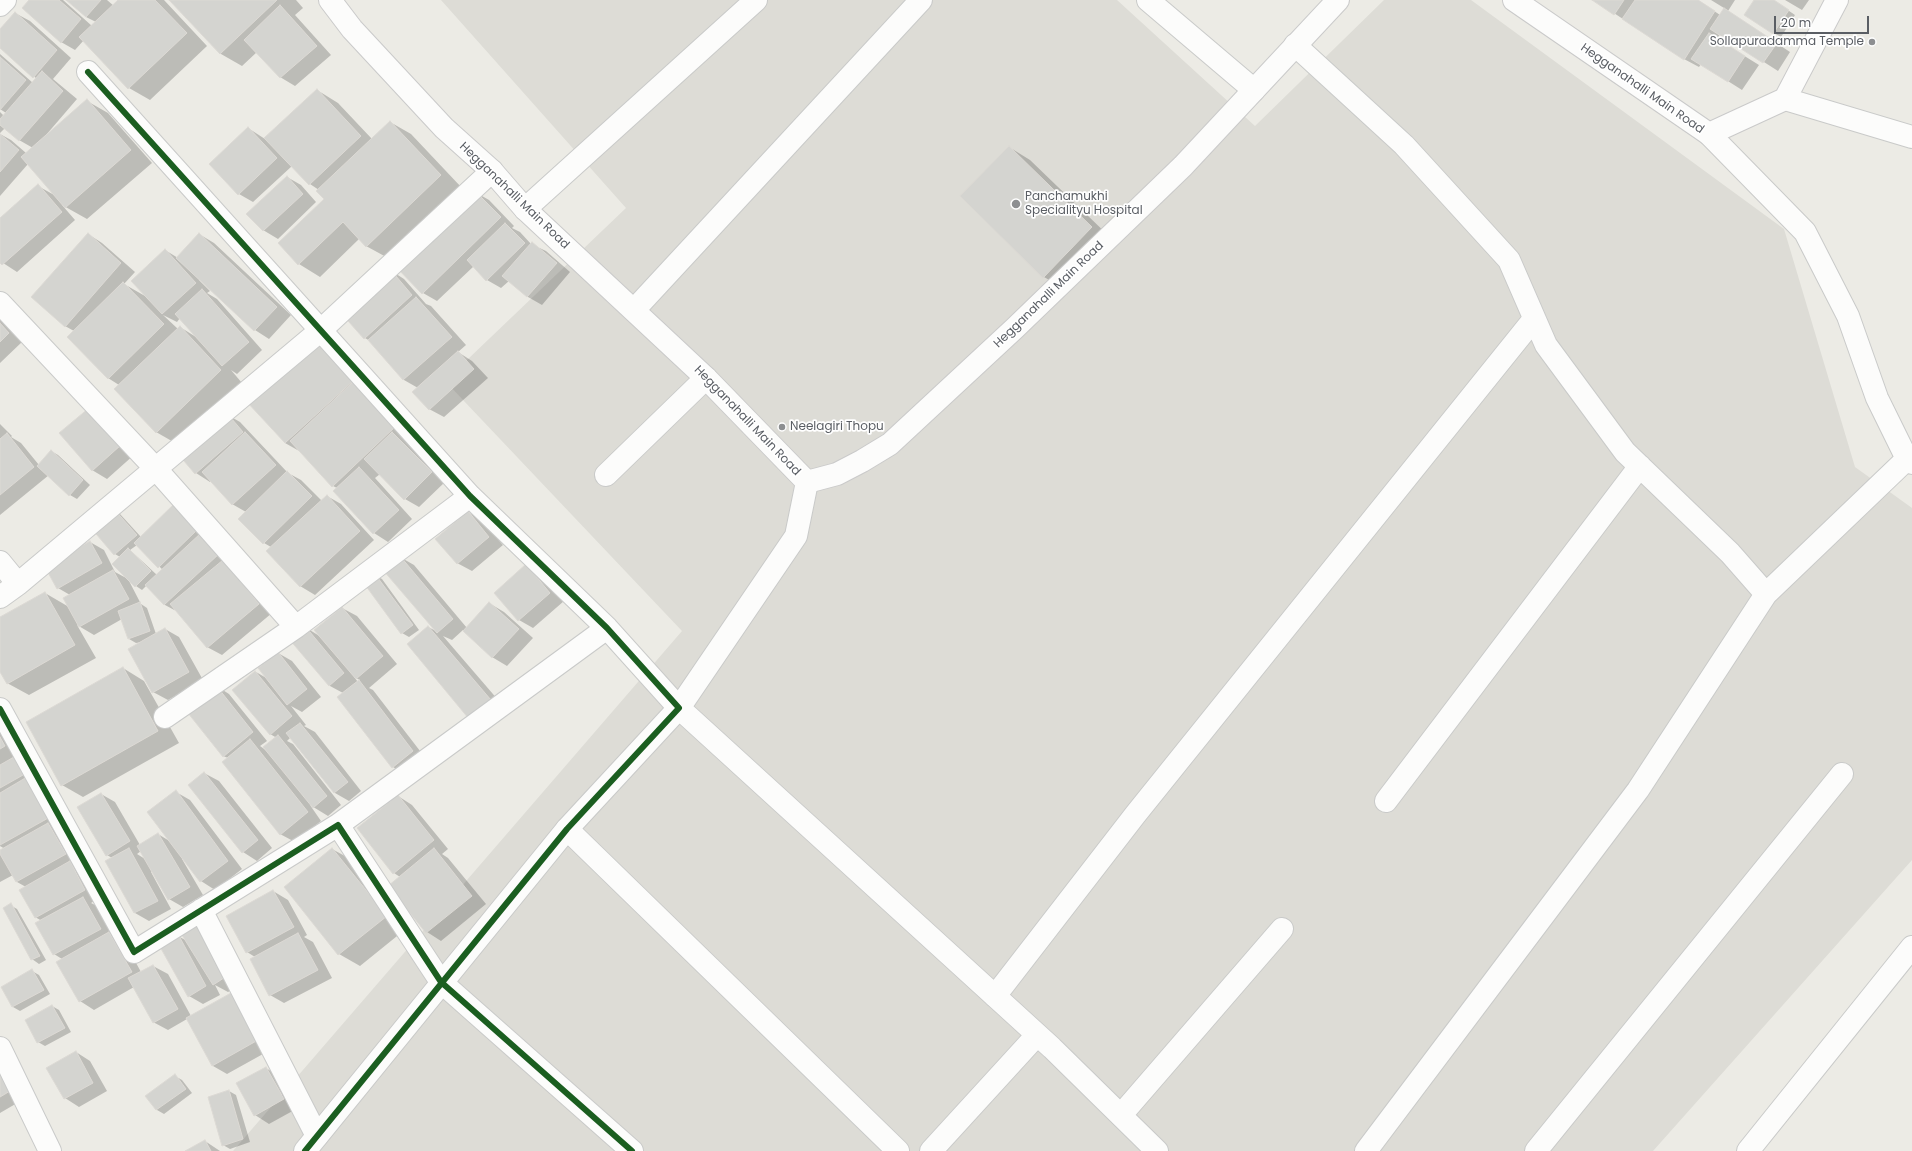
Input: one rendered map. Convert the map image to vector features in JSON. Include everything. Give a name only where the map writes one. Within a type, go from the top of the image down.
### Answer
[{"type":"street","points":[[0,5],[5,0]]},
{"type":"street","name":"Hegganahalli Main Road","points":[[330,0],[352,30],[444,128],[492,171],[525,209],[706,378],[807,482],[837,474],[862,462],[890,444],[1015,328],[1172,177],[1338,0]]},
{"type":"street","points":[[525,209],[756,0]]},
{"type":"street","points":[[634,310],[921,0]]},
{"type":"street","points":[[1148,0],[1254,90]]},
{"type":"street","name":"Hegganahalli Main Road","points":[[1514,0],[1709,134],[1785,99]]},
{"type":"street","points":[[1837,0],[1785,99],[1912,137]]},
{"type":"street","points":[[1295,45],[1404,144],[1509,260],[1546,346],[1625,452],[1730,553],[1766,594]]},
{"type":"street","points":[[88,72],[470,496],[607,628],[679,708],[1037,1034],[1157,1151]]},
{"type":"street","points":[[1366,1151],[1638,790],[1766,594],[1909,461],[1877,398],[1848,316],[1805,232],[1709,134]]},
{"type":"street","points":[[0,597],[18,584],[321,330],[492,171]]},
{"type":"street","points":[[0,303],[156,469],[296,627]]},
{"type":"street","points":[[995,996],[1135,815],[1534,318]]},
{"type":"street","points":[[606,474],[706,378]]},
{"type":"street","points":[[1386,801],[1640,466]]},
{"type":"street","points":[[201,910],[311,1143],[567,829],[679,708],[796,536],[807,482]]},
{"type":"street","points":[[165,717],[296,627],[470,496]]},
{"type":"street","points":[[0,562],[18,584]]},
{"type":"street","points":[[0,709],[134,952],[338,825],[607,628]]},
{"type":"street","points":[[1536,1151],[1842,774]]},
{"type":"street","points":[[338,825],[441,982],[632,1151]]},
{"type":"street","points":[[567,829],[898,1151]]},
{"type":"street","points":[[1121,1115],[1282,929]]},
{"type":"street","points":[[1748,1151],[1912,946]]},
{"type":"street","points":[[931,1151],[1037,1034]]},
{"type":"street","points":[[0,1048],[50,1151]]},
{"type":"shaded area","points":[[441,0],[1117,0],[1255,126],[1384,0],[1471,0],[1784,229],[1855,467],[1912,508],[1912,860],[1653,1151],[233,1151],[682,631],[445,381],[626,208]]},
{"type":"building","points":[[29,0],[59,0],[81,19],[61,43],[22,8]]},
{"type":"building","points":[[66,0],[101,0],[86,17]]},
{"type":"building","points":[[118,0],[155,0],[187,33],[128,89],[79,37]]},
{"type":"building","points":[[169,0],[277,0],[220,54]]},
{"type":"building","points":[[1592,0],[1624,0],[1614,15]]},
{"type":"building","points":[[1635,0],[1698,0],[1715,11],[1684,60],[1622,19]]},
{"type":"building","points":[[1754,0],[1774,0],[1789,10],[1773,34],[1744,15]]},
{"type":"building","points":[[280,5],[317,46],[280,78],[244,40]]},
{"type":"building","points":[[1724,8],[1777,43],[1763,63],[1710,29]]},
{"type":"building","points":[[15,12],[57,50],[33,78],[0,48],[0,29]]},
{"type":"building","points":[[1709,33],[1745,56],[1728,82],[1691,59]]},
{"type":"building","points":[[0,57],[26,80],[0,110]]},
{"type":"building","points":[[42,71],[63,91],[19,141],[0,125],[0,119]]},
{"type":"building","points":[[317,89],[361,136],[309,185],[264,138]]},
{"type":"building","points":[[87,99],[131,150],[65,208],[21,157]]},
{"type":"building","points":[[390,121],[441,175],[366,247],[343,222],[298,265],[278,243],[324,199],[316,191]]},
{"type":"building","points":[[248,127],[277,158],[238,195],[209,164]]},
{"type":"building","points":[[0,134],[19,150],[0,172]]},
{"type":"building","points":[[1009,146],[1092,227],[1043,278],[960,196]]},
{"type":"building","points":[[287,176],[303,194],[263,231],[246,214]]},
{"type":"building","points":[[38,184],[62,212],[2,265],[0,263],[0,218]]},
{"type":"building","points":[[475,191],[501,217],[422,294],[396,267]]},
{"type":"building","points":[[505,223],[525,243],[486,281],[467,260]]},
{"type":"building","points":[[88,233],[121,263],[65,327],[31,297]]},
{"type":"building","points":[[199,233],[277,307],[254,331],[176,258]]},
{"type":"building","points":[[532,242],[557,263],[527,297],[502,276]]},
{"type":"building","points":[[165,249],[196,283],[162,314],[131,281]]},
{"type":"building","points":[[390,269],[412,295],[364,339],[341,313]]},
{"type":"building","points":[[123,282],[164,324],[108,379],[67,337]]},
{"type":"building","points":[[202,289],[249,342],[222,366],[175,314]]},
{"type":"building","points":[[416,297],[452,337],[403,380],[368,340]]},
{"type":"building","points":[[0,323],[9,333],[0,342]]},
{"type":"building","points":[[180,326],[221,370],[156,433],[114,389]]},
{"type":"building","points":[[315,337],[354,380],[285,443],[246,401]]},
{"type":"building","points":[[458,351],[474,369],[429,410],[412,392]]},
{"type":"building","points":[[353,382],[395,427],[332,487],[290,441]]},
{"type":"building","points":[[89,408],[121,445],[92,471],[59,433]]},
{"type":"building","points":[[226,412],[243,432],[195,474],[178,454]]},
{"type":"building","points":[[245,432],[276,465],[232,505],[202,472]]},
{"type":"building","points":[[392,432],[432,472],[404,500],[364,459]]},
{"type":"building","points":[[7,433],[34,467],[0,495],[0,439]]},
{"type":"building","points":[[51,450],[83,480],[69,496],[37,466]]},
{"type":"building","points":[[359,467],[399,510],[373,534],[333,491]]},
{"type":"building","points":[[287,471],[312,496],[263,544],[238,519]]},
{"type":"building","points":[[327,495],[360,531],[300,587],[266,551]]},
{"type":"building","points":[[174,504],[198,529],[158,568],[134,543]]},
{"type":"building","points":[[113,508],[137,535],[114,555],[91,528]]},
{"type":"building","points":[[468,511],[489,537],[457,564],[435,539]]},
{"type":"building","points":[[201,533],[220,553],[164,605],[145,585]]},
{"type":"building","points":[[90,541],[102,563],[57,589],[45,567]]},
{"type":"building","points":[[128,548],[151,571],[135,587],[112,564]]},
{"type":"building","points":[[400,556],[453,619],[437,633],[383,570]]},
{"type":"building","points":[[223,560],[259,604],[207,648],[170,604]]},
{"type":"building","points":[[526,564],[550,593],[518,621],[494,593]]},
{"type":"building","points":[[113,570],[129,599],[79,627],[63,598]]},
{"type":"building","points":[[375,574],[413,625],[401,634],[363,582]]},
{"type":"building","points":[[45,592],[75,645],[7,684],[0,672],[0,617]]},
{"type":"building","points":[[140,602],[150,631],[128,639],[118,611]]},
{"type":"building","points":[[489,602],[519,629],[492,658],[463,631]]},
{"type":"building","points":[[342,607],[383,656],[356,679],[314,630]]},
{"type":"building","points":[[305,626],[344,673],[329,686],[289,639]]},
{"type":"building","points":[[428,626],[491,700],[469,719],[407,644]]},
{"type":"building","points":[[165,628],[189,672],[152,693],[128,649]]},
{"type":"building","points":[[278,652],[307,689],[287,705],[258,668]]},
{"type":"building","points":[[123,667],[158,731],[61,786],[26,722]]},
{"type":"building","points":[[255,671],[292,716],[270,735],[232,690]]},
{"type":"building","points":[[359,680],[413,751],[392,768],[337,697]]},
{"type":"building","points":[[215,684],[253,732],[223,757],[184,708]]},
{"type":"building","points":[[300,723],[348,782],[334,793],[286,733]]},
{"type":"building","points":[[278,735],[327,796],[313,808],[263,747]]},
{"type":"building","points":[[0,737],[5,746],[0,749]]},
{"type":"building","points":[[250,739],[308,812],[280,835],[222,762]]},
{"type":"building","points":[[14,757],[23,775],[0,788],[0,765]]},
{"type":"building","points":[[204,772],[258,840],[242,853],[188,785]]},
{"type":"building","points":[[27,777],[50,817],[0,845],[0,793]]},
{"type":"building","points":[[176,790],[228,861],[200,882],[147,812]]},
{"type":"building","points":[[101,793],[130,841],[106,856],[77,807]]},
{"type":"building","points":[[398,795],[434,840],[393,874],[357,828]]},
{"type":"building","points":[[48,823],[66,854],[16,882],[0,854],[0,850]]},
{"type":"building","points":[[158,833],[190,887],[168,900],[137,846]]},
{"type":"building","points":[[129,848],[158,901],[134,913],[105,861]]},
{"type":"building","points":[[332,848],[387,916],[338,955],[284,887]]},
{"type":"building","points":[[434,848],[472,896],[426,933],[388,886]]},
{"type":"building","points":[[70,861],[85,890],[35,918],[19,890]]},
{"type":"building","points":[[273,890],[294,927],[246,953],[226,916]]},
{"type":"building","points":[[83,897],[101,929],[53,955],[35,923]]},
{"type":"building","points":[[11,903],[40,956],[31,960],[3,908]]},
{"type":"building","points":[[200,919],[230,974],[213,985],[180,932]]},
{"type":"building","points":[[109,932],[132,972],[79,1002],[56,962]]},
{"type":"building","points":[[298,933],[318,970],[269,996],[250,959]]},
{"type":"building","points":[[178,934],[206,986],[188,997],[159,945]]},
{"type":"building","points":[[153,965],[178,1009],[153,1023],[128,978]]},
{"type":"building","points":[[32,969],[44,990],[12,1007],[1,987]]},
{"type":"building","points":[[231,993],[258,1040],[212,1066],[186,1018]]},
{"type":"building","points":[[52,1005],[65,1028],[37,1043],[25,1020]]},
{"type":"building","points":[[76,1051],[93,1083],[64,1099],[46,1068]]},
{"type":"building","points":[[266,1067],[284,1099],[254,1116],[236,1083]]},
{"type":"building","points":[[0,1072],[10,1091],[0,1097]]},
{"type":"building","points":[[175,1074],[186,1089],[156,1110],[145,1096]]},
{"type":"building","points":[[229,1090],[243,1139],[222,1146],[208,1097]]},
{"type":"building","points":[[205,1140],[211,1151],[185,1151]]},
{"type":"cycle path","points":[[88,72],[470,496],[607,628],[679,708],[567,829],[305,1151]]},
{"type":"cycle path","points":[[0,709],[134,952],[338,825],[441,982],[632,1151]]},
{"type":"place","name":"Sollapuradamma Temple","points":[[1872,42]]},
{"type":"place","name":"Panchamukhi Specialityu Hospital","points":[[1016,204]]},
{"type":"place","name":"Neelagiri Thopu","points":[[782,427]]}]
